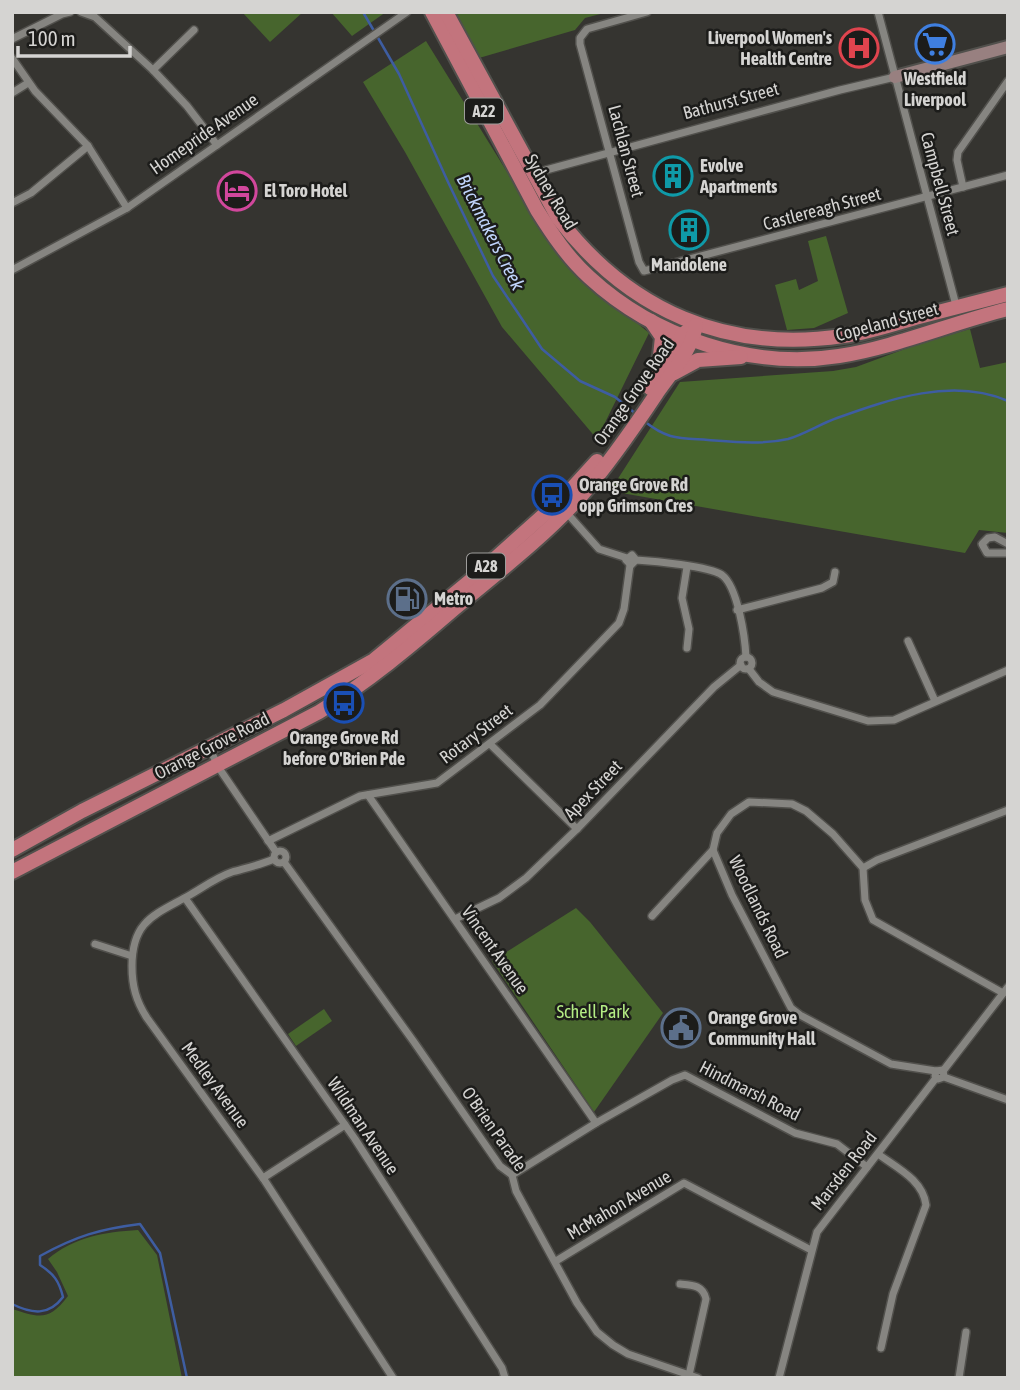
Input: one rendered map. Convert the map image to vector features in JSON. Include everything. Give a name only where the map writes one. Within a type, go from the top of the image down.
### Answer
[{"type":"highway","name":"Sydney Road","points":[[432,12],[551,234],[589,277],[624,304],[651,320],[691,333]]},
{"type":"highway","name":"Sydney Road","points":[[446,12],[548,203],[569,232],[605,270],[691,333]]},
{"type":"highway","name":"Copeland Street","points":[[691,333],[813,340],[860,333],[1008,294]]},
{"type":"highway","name":"Copeland Street","points":[[691,333],[750,355],[794,359],[838,356],[1008,309]]},
{"type":"highway","points":[[648,390],[663,343],[660,331],[651,320]]},
{"type":"highway","name":"Orange Grove Road","points":[[12,872],[319,712],[361,685],[514,559],[565,512],[599,474],[642,408],[668,378],[691,333]]},
{"type":"highway","name":"Orange Grove Road","points":[[642,408],[648,390],[691,333]]},
{"type":"highway","name":"A28","points":[[668,378],[698,360],[750,355]]},
{"type":"highway","name":"Orange Grove Road","points":[[12,850],[82,811],[316,694],[374,660],[566,495],[631,424]]},
{"type":"street","points":[[12,39],[70,12]]},
{"type":"street","points":[[81,12],[95,18],[153,70],[187,106],[217,145]]},
{"type":"street","name":"Homepride Avenue","points":[[12,270],[127,208],[407,12]]},
{"type":"street","name":"Lachlan Street","points":[[644,271],[639,262],[580,38],[587,29],[647,12]]},
{"type":"street","name":"Campbell Street","points":[[878,12],[957,307],[954,324]]},
{"type":"street","points":[[153,70],[194,30]]},
{"type":"street","name":"Bathurst Street","points":[[546,170],[1006,50]]},
{"type":"street","points":[[12,58],[28,83],[88,146],[127,208]]},
{"type":"street","points":[[963,187],[957,160],[958,152],[1008,80]]},
{"type":"street","points":[[12,93],[28,83]]},
{"type":"street","points":[[12,203],[31,192],[88,146]]},
{"type":"street","name":"Castlereagh Street","points":[[644,271],[1008,175]]},
{"type":"street","points":[[565,512],[599,549],[631,561],[687,567],[723,576],[733,592],[746,657],[752,662],[749,669]]},
{"type":"street","points":[[1008,544],[995,537],[988,538],[982,544],[987,553],[1008,553]]},
{"type":"street","name":"Rotary Street","points":[[268,841],[360,796],[437,783],[490,744],[540,705],[619,623],[624,609],[631,561]]},
{"type":"street","points":[[687,567],[682,598],[689,629],[687,648]]},
{"type":"street","points":[[737,610],[822,588],[833,582],[835,572]]},
{"type":"street","points":[[908,641],[934,701]]},
{"type":"street","points":[[746,657],[741,660],[744,669],[749,669],[759,682],[773,692],[868,721],[894,720],[1008,670]]},
{"type":"street","name":"Apex Street","points":[[455,919],[499,898],[526,878],[714,687],[741,665]]},
{"type":"street","points":[[490,744],[577,829]]},
{"type":"street","points":[[209,748],[217,765],[275,855]]},
{"type":"street","name":"Vincent Avenue","points":[[368,795],[596,1123]]},
{"type":"street","name":"Woodlands Road","points":[[863,868],[833,834],[792,803],[750,802],[731,814],[717,833],[713,850],[732,895],[795,1012],[891,1064],[940,1074],[1008,1100]]},
{"type":"street","points":[[1005,990],[873,920],[865,900],[863,868],[877,860],[1008,810]]},
{"type":"street","points":[[652,916],[713,850]]},
{"type":"street","name":"O'Brien Parade","points":[[275,855],[284,852],[284,862],[500,1166],[512,1175],[516,1191],[587,1318],[605,1339],[636,1358],[698,1378]]},
{"type":"street","name":"Medley Avenue","points":[[275,855],[229,873],[155,913],[142,925],[134,940],[132,981],[139,1006],[263,1178],[393,1378]]},
{"type":"street","name":"Wildman Avenue","points":[[185,898],[345,1125],[506,1378]]},
{"type":"street","points":[[95,944],[132,956]]},
{"type":"street","name":"Marsden Road","points":[[779,1378],[793,1332],[811,1250],[820,1226],[1005,990]]},
{"type":"street","name":"Hindmarsh Road","points":[[512,1175],[596,1123],[685,1075],[795,1133],[837,1144],[867,1167]]},
{"type":"street","points":[[263,1178],[345,1125]]},
{"type":"street","points":[[878,1154],[917,1182],[925,1194],[926,1205],[892,1294],[881,1348]]},
{"type":"street","name":"McMahon Avenue","points":[[556,1261],[684,1183],[811,1250]]},
{"type":"street","points":[[680,1284],[696,1286],[703,1291],[706,1299],[689,1375]]},
{"type":"street","points":[[959,1378],[967,1332]]},
{"type":"green space","points":[[242,12],[303,12],[270,42]]},
{"type":"green space","points":[[331,12],[386,12],[352,36]]},
{"type":"green space","points":[[456,12],[608,12],[585,18],[575,30],[479,58]]},
{"type":"green space","points":[[426,41],[561,259],[649,333],[597,439],[502,327],[363,82]]},
{"type":"green space","points":[[826,236],[848,313],[814,328],[787,330],[775,285],[796,279],[799,290],[818,281],[808,241]]},
{"type":"green space","points":[[970,329],[980,368],[1008,362],[1008,533],[979,530],[965,553],[610,491],[680,382],[856,367],[921,343]]},
{"type":"green space","name":"Schell Park","points":[[576,908],[663,1013],[594,1112],[492,961]]},
{"type":"green space","points":[[324,1009],[332,1021],[296,1046],[288,1034]]},
{"type":"green space","points":[[138,1230],[157,1255],[182,1378],[12,1378],[12,1309],[43,1315],[55,1310],[68,1296],[48,1259],[68,1245],[90,1237]]},
{"type":"waterway","name":"Brickmakers Creek","points":[[363,12],[399,74],[493,276],[542,349],[580,381],[615,397],[636,414]]},
{"type":"waterway","name":"Brickmakers Creek","points":[[644,421],[660,432],[681,438],[768,442],[788,439],[857,411],[922,393],[966,391],[1008,401]]},
{"type":"waterway","points":[[12,1304],[26,1310],[40,1311],[52,1308],[63,1297],[55,1278],[40,1265],[40,1256],[88,1234],[140,1224],[160,1253],[187,1378]]},
{"type":"place","name":"Westfield Liverpool","points":[[935,44]]},
{"type":"place","name":"Liverpool Women's Health Centre","points":[[859,48]]},
{"type":"place","name":"Evolve Apartments","points":[[673,176]]},
{"type":"place","name":"El Toro Hotel","points":[[237,191]]},
{"type":"place","name":"Mandolene","points":[[689,230]]},
{"type":"place","name":"Orange Grove Rd opp Grimson Cres","points":[[552,495]]},
{"type":"place","name":"Metro","points":[[407,599]]},
{"type":"place","name":"Orange Grove Rd before O'Brien Pde","points":[[344,703]]},
{"type":"place","name":"Orange Grove Community Hall","points":[[681,1028]]}]
